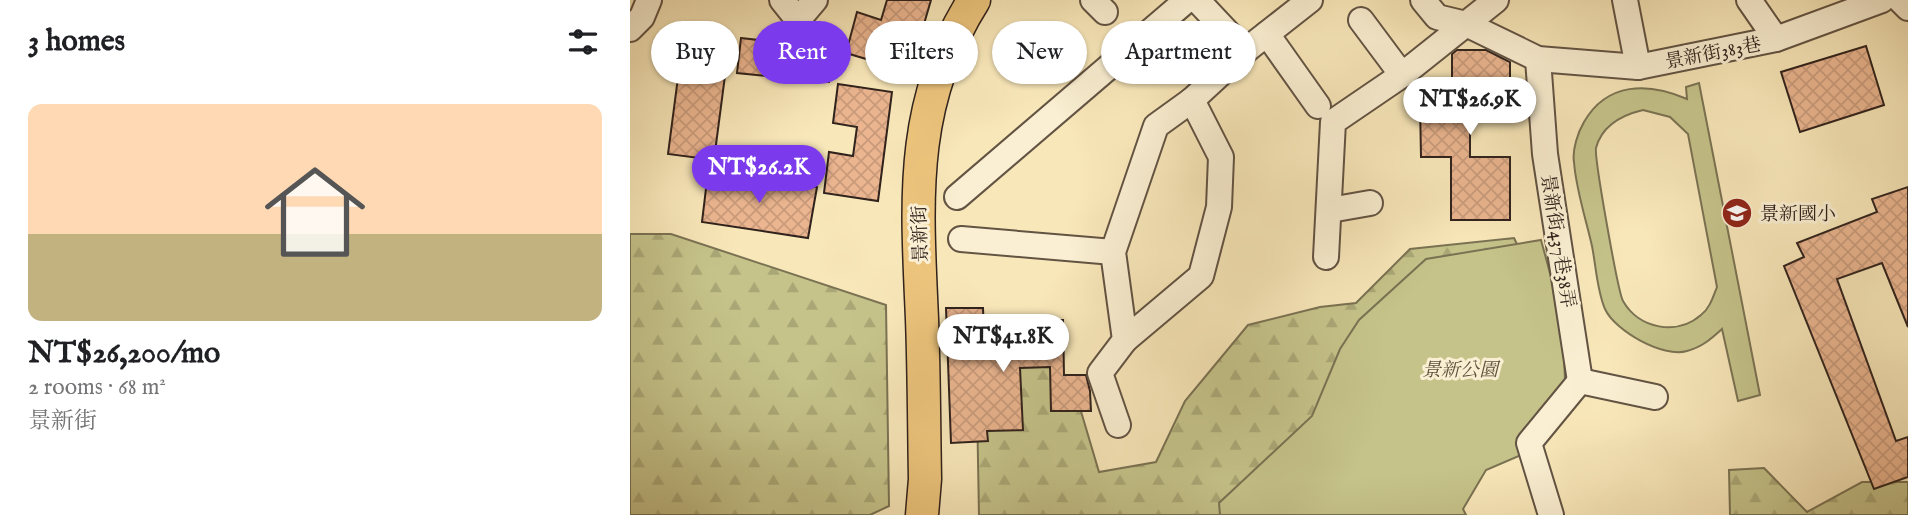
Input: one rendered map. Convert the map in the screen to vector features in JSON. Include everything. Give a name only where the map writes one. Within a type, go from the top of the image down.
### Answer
[{"type":"main road","name":"景新街","points":[[920,505],[917,205],[920,150],[931,101],[960,23],[974,0]]},
{"type":"lane","points":[[630,29],[642,17],[649,0]]},
{"type":"lane","points":[[782,0],[794,30],[815,0]]},
{"type":"lane","points":[[957,197],[1187,0]]},
{"type":"lane","points":[[1197,0],[1217,21]]},
{"type":"lane","points":[[1423,0],[1437,17],[1466,24],[1538,59]]},
{"type":"lane","points":[[1326,257],[1333,122],[1402,75],[1496,0]]},
{"type":"lane","points":[[1625,0],[1638,68]]},
{"type":"lane","points":[[1749,0],[1776,39]]},
{"type":"lane","points":[[1900,0],[1908,8]]},
{"type":"lane","points":[[1256,42],[1303,2]]},
{"type":"lane","name":"景新街383巷","points":[[1538,59],[1638,68],[1776,39],[1873,2]]},
{"type":"lane","points":[[1361,20],[1402,75]]},
{"type":"lane","points":[[1267,34],[1318,106]]},
{"type":"lane","name":"景新街437巷38弄","points":[[1538,59],[1545,154],[1580,381]]},
{"type":"lane","points":[[1125,340],[1113,252],[1156,126],[1209,84]]},
{"type":"lane","points":[[1118,425],[1100,373],[1125,340],[1201,276],[1219,207],[1221,157],[1192,100]]},
{"type":"lane","points":[[1329,209],[1370,203]]},
{"type":"lane","points":[[961,239],[1113,252]]},
{"type":"lane","points":[[1550,515],[1529,443],[1580,381],[1655,397]]},
{"type":"green space","points":[[1699,83],[1760,395],[1738,401],[1722,329],[1697,347],[1677,352],[1653,347],[1641,341],[1610,317],[1600,294],[1577,183],[1574,157],[1578,136],[1593,109],[1604,99],[1630,89],[1643,88],[1672,93],[1687,99],[1686,87]],"holes":[[[1643,110],[1670,117],[1688,134],[1717,287],[1709,306],[1701,315],[1681,326],[1670,327],[1648,323],[1630,311],[1623,301],[1616,275],[1596,148],[1608,127],[1628,115]]]},
{"type":"green space","points":[[630,234],[671,234],[886,305],[889,506],[870,515],[630,515]]},
{"type":"green space","points":[[1514,238],[1546,303],[1422,515],[979,515],[976,350],[1029,350],[1072,381],[1099,472],[1156,462],[1185,401],[1248,325],[1320,307],[1356,303],[1410,249]]},
{"type":"green space","name":"景新公園","points":[[1541,240],[1563,321],[1566,412],[1535,449],[1486,470],[1463,509],[1466,515],[1220,515],[1219,503],[1312,416],[1340,349],[1359,320],[1426,259]]},
{"type":"green space","points":[[1764,468],[1807,512],[1862,482],[1908,482],[1908,515],[1730,515],[1729,470]]},
{"type":"building","points":[[887,0],[931,0],[925,21],[865,21],[865,59],[851,54],[851,34],[857,12],[881,20]]},
{"type":"building","points":[[741,38],[753,39],[753,75],[739,73]]},
{"type":"building","points":[[1866,46],[1884,105],[1800,132],[1781,72]]},
{"type":"building","points":[[1457,50],[1486,50],[1510,62],[1510,101],[1470,102],[1470,157],[1510,157],[1510,220],[1451,220],[1451,157],[1421,157],[1420,102],[1452,102],[1452,54]]},
{"type":"building","points":[[677,84],[724,84],[714,160],[668,154]]},
{"type":"building","points":[[838,84],[892,92],[878,201],[824,193],[829,152],[853,156],[857,127],[833,123]]},
{"type":"building","points":[[708,172],[817,187],[808,238],[702,222]]},
{"type":"building","points":[[1908,187],[1908,327],[1882,263],[1837,279],[1896,441],[1908,437],[1908,477],[1874,489],[1784,266],[1804,257],[1797,243],[1877,212],[1872,199]]},
{"type":"building","points":[[946,308],[983,308],[984,330],[1027,330],[1026,321],[1063,320],[1064,375],[1086,375],[1091,411],[1051,411],[1050,367],[1020,368],[1023,430],[987,431],[988,441],[951,443]]},
{"type":"place","name":"景新國小","points":[[1737,213]]}]
